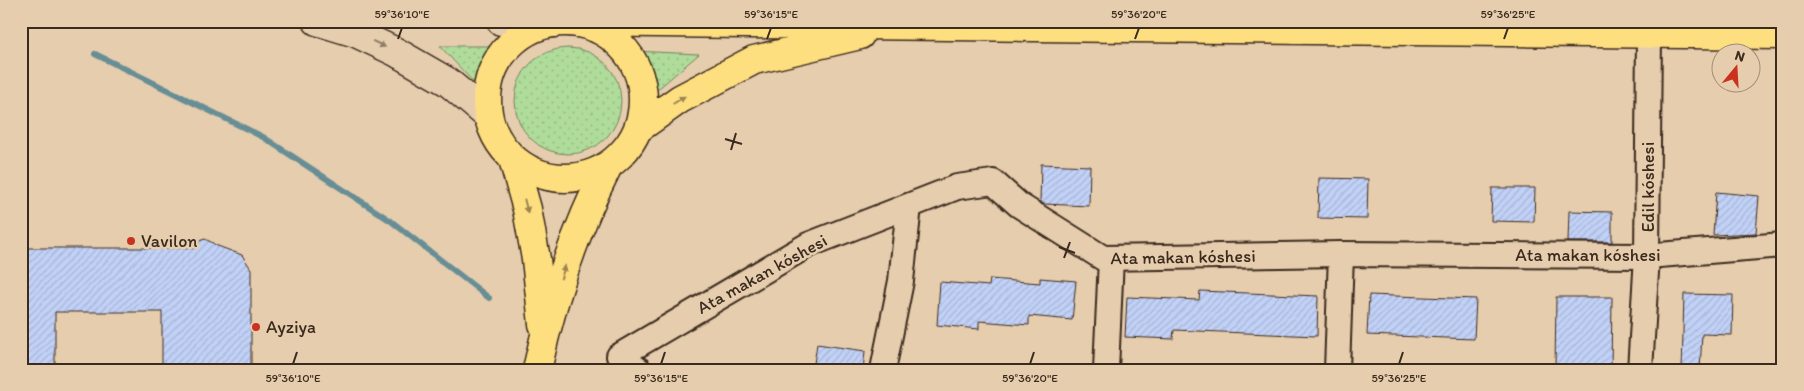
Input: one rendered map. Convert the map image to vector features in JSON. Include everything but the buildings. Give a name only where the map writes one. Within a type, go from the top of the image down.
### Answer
[{"type":"main road","points":[[317,21],[356,33],[396,52],[448,82],[487,115]]},
{"type":"main road","points":[[501,21],[1647,27],[1783,36]]},
{"type":"main road","points":[[562,22],[593,27],[614,39],[630,58],[640,80],[644,104],[639,128],[626,149],[608,166],[584,177],[559,178],[534,173],[513,159],[496,139],[487,115],[487,89],[494,65],[509,45],[530,30],[562,22]]},
{"type":"main road","points":[[639,128],[680,99],[754,60],[901,23]]},
{"type":"main road","points":[[513,159],[527,209],[536,259],[544,335]]},
{"type":"main road","points":[[537,370],[544,335],[563,272],[587,206],[608,166]]},
{"type":"street","name":"Edil kóshesi","points":[[1640,370],[1647,256],[1647,27]]},
{"type":"street","name":"Ata makan kóshesi","points":[[639,370],[619,356],[808,245],[958,187],[993,182],[1019,205],[1103,258],[1341,254],[1647,256],[1783,245]]},
{"type":"street","points":[[883,370],[901,281],[909,206]]},
{"type":"street","points":[[1337,370],[1341,254]]},
{"type":"street","points":[[1106,370],[1111,258]]},
{"type":"green space","points":[[440,46],[497,46],[483,63],[476,85]]},
{"type":"green space","points":[[568,48],[588,52],[606,63],[617,81],[621,101],[617,121],[606,139],[588,150],[568,154],[548,150],[530,139],[519,121],[515,101],[519,81],[530,63],[548,52]]},
{"type":"green space","points":[[631,51],[699,54],[652,94],[645,71]]},
{"type":"waterway","points":[[95,54],[263,137],[391,221],[489,298]]},
{"type":"place","name":"Vavilon","points":[[131,241]]},
{"type":"place","name":"Ayziya","points":[[256,327]]}]
